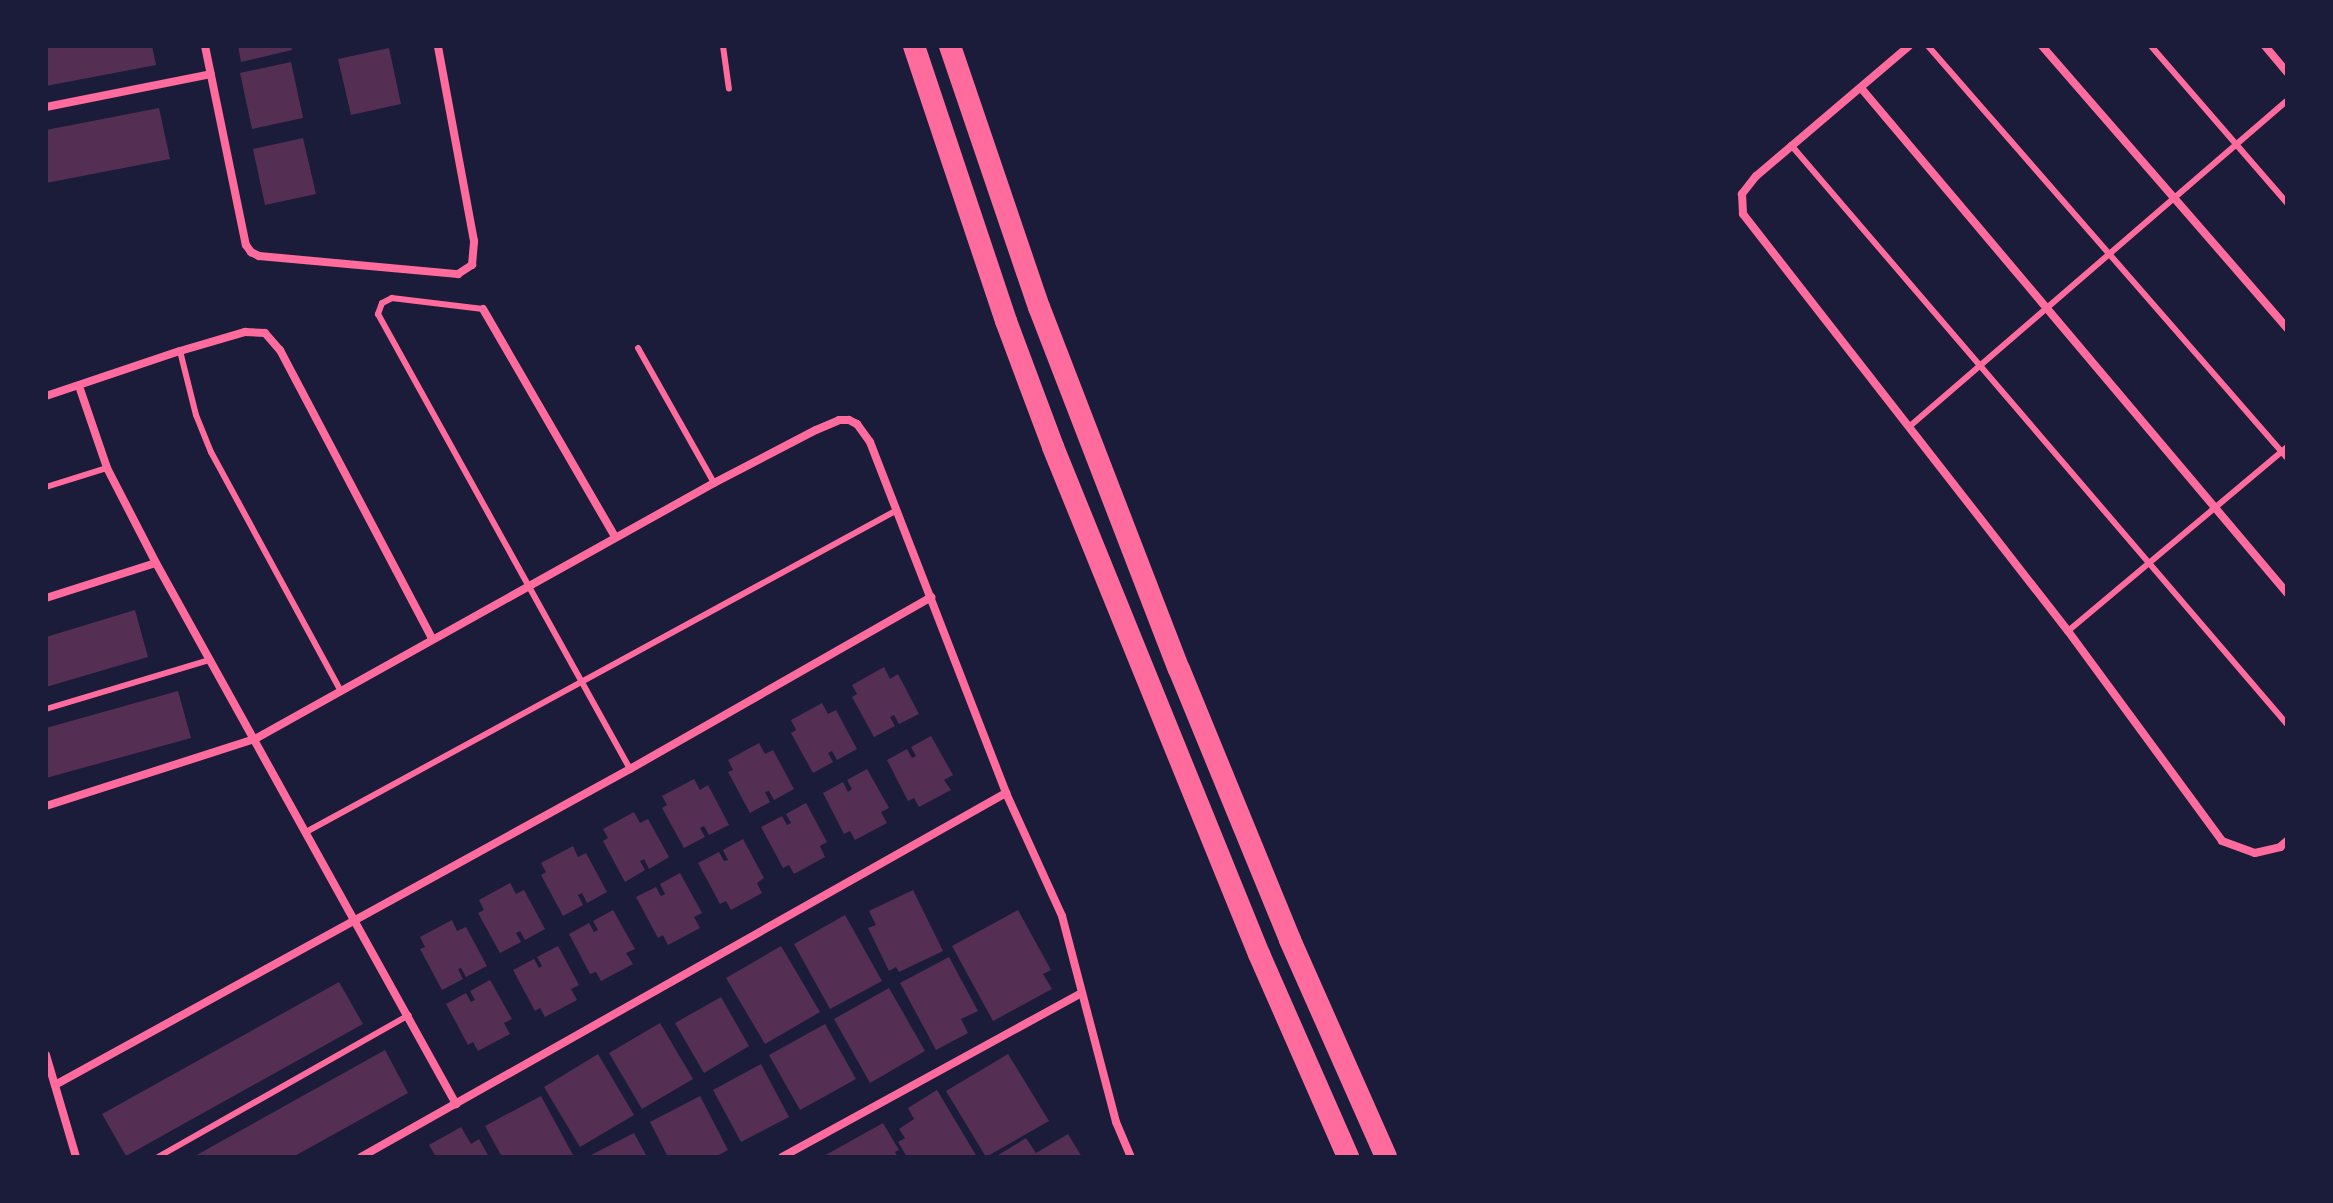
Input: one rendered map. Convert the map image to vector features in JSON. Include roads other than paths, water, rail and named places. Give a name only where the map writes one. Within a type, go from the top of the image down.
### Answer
[{"type":"highway","points":[[914,46],[996,293],[1053,447],[1253,939],[1348,1157]]},
{"type":"highway","points":[[950,46],[1039,307],[1179,669],[1290,940],[1386,1157]]},
{"type":"street","points":[[205,46],[246,245],[259,256],[466,272],[475,256],[474,241],[438,46]]},
{"type":"street","points":[[1909,46],[1747,186],[1740,205],[1743,214],[2068,631],[2222,841],[2255,853],[2280,847],[2287,841]]},
{"type":"street","points":[[2042,46],[2287,328]]},
{"type":"street","points":[[2265,46],[2287,72]]},
{"type":"street","points":[[46,107],[211,74]]},
{"type":"street","points":[[1861,88],[2287,593]]},
{"type":"street","points":[[483,309],[615,537]]},
{"type":"street","points":[[46,396],[180,351],[258,330],[273,339],[432,638]]},
{"type":"street","points":[[79,386],[107,468],[156,563],[456,1104]]},
{"type":"street","points":[[46,806],[255,739],[714,483],[816,430],[839,420],[849,420],[865,432],[1006,793],[1062,916],[1116,1122],[1131,1157]]},
{"type":"street","points":[[46,598],[156,563]]},
{"type":"street","points":[[55,1085],[630,769],[931,597]]},
{"type":"street","points":[[361,1157],[1006,793]]},
{"type":"street","points":[[782,1157],[1081,993]]},
{"type":"street","points":[[46,1055],[76,1157]]},
{"type":"lane","points":[[723,46],[729,89]]},
{"type":"lane","points":[[1928,46],[2108,255],[2285,452],[2068,631]]},
{"type":"lane","points":[[2151,46],[2287,203]]},
{"type":"lane","points":[[1910,426],[2287,101]]},
{"type":"lane","points":[[1791,145],[2287,724]]},
{"type":"lane","points":[[483,309],[392,298],[382,303],[378,314],[630,769]]},
{"type":"lane","points":[[638,348],[714,483]]},
{"type":"lane","points":[[180,351],[196,415],[211,452],[341,691]]},
{"type":"lane","points":[[46,487],[107,468]]},
{"type":"lane","points":[[306,832],[897,510]]},
{"type":"lane","points":[[46,709],[209,660]]},
{"type":"lane","points":[[158,1157],[409,1015]]}]
